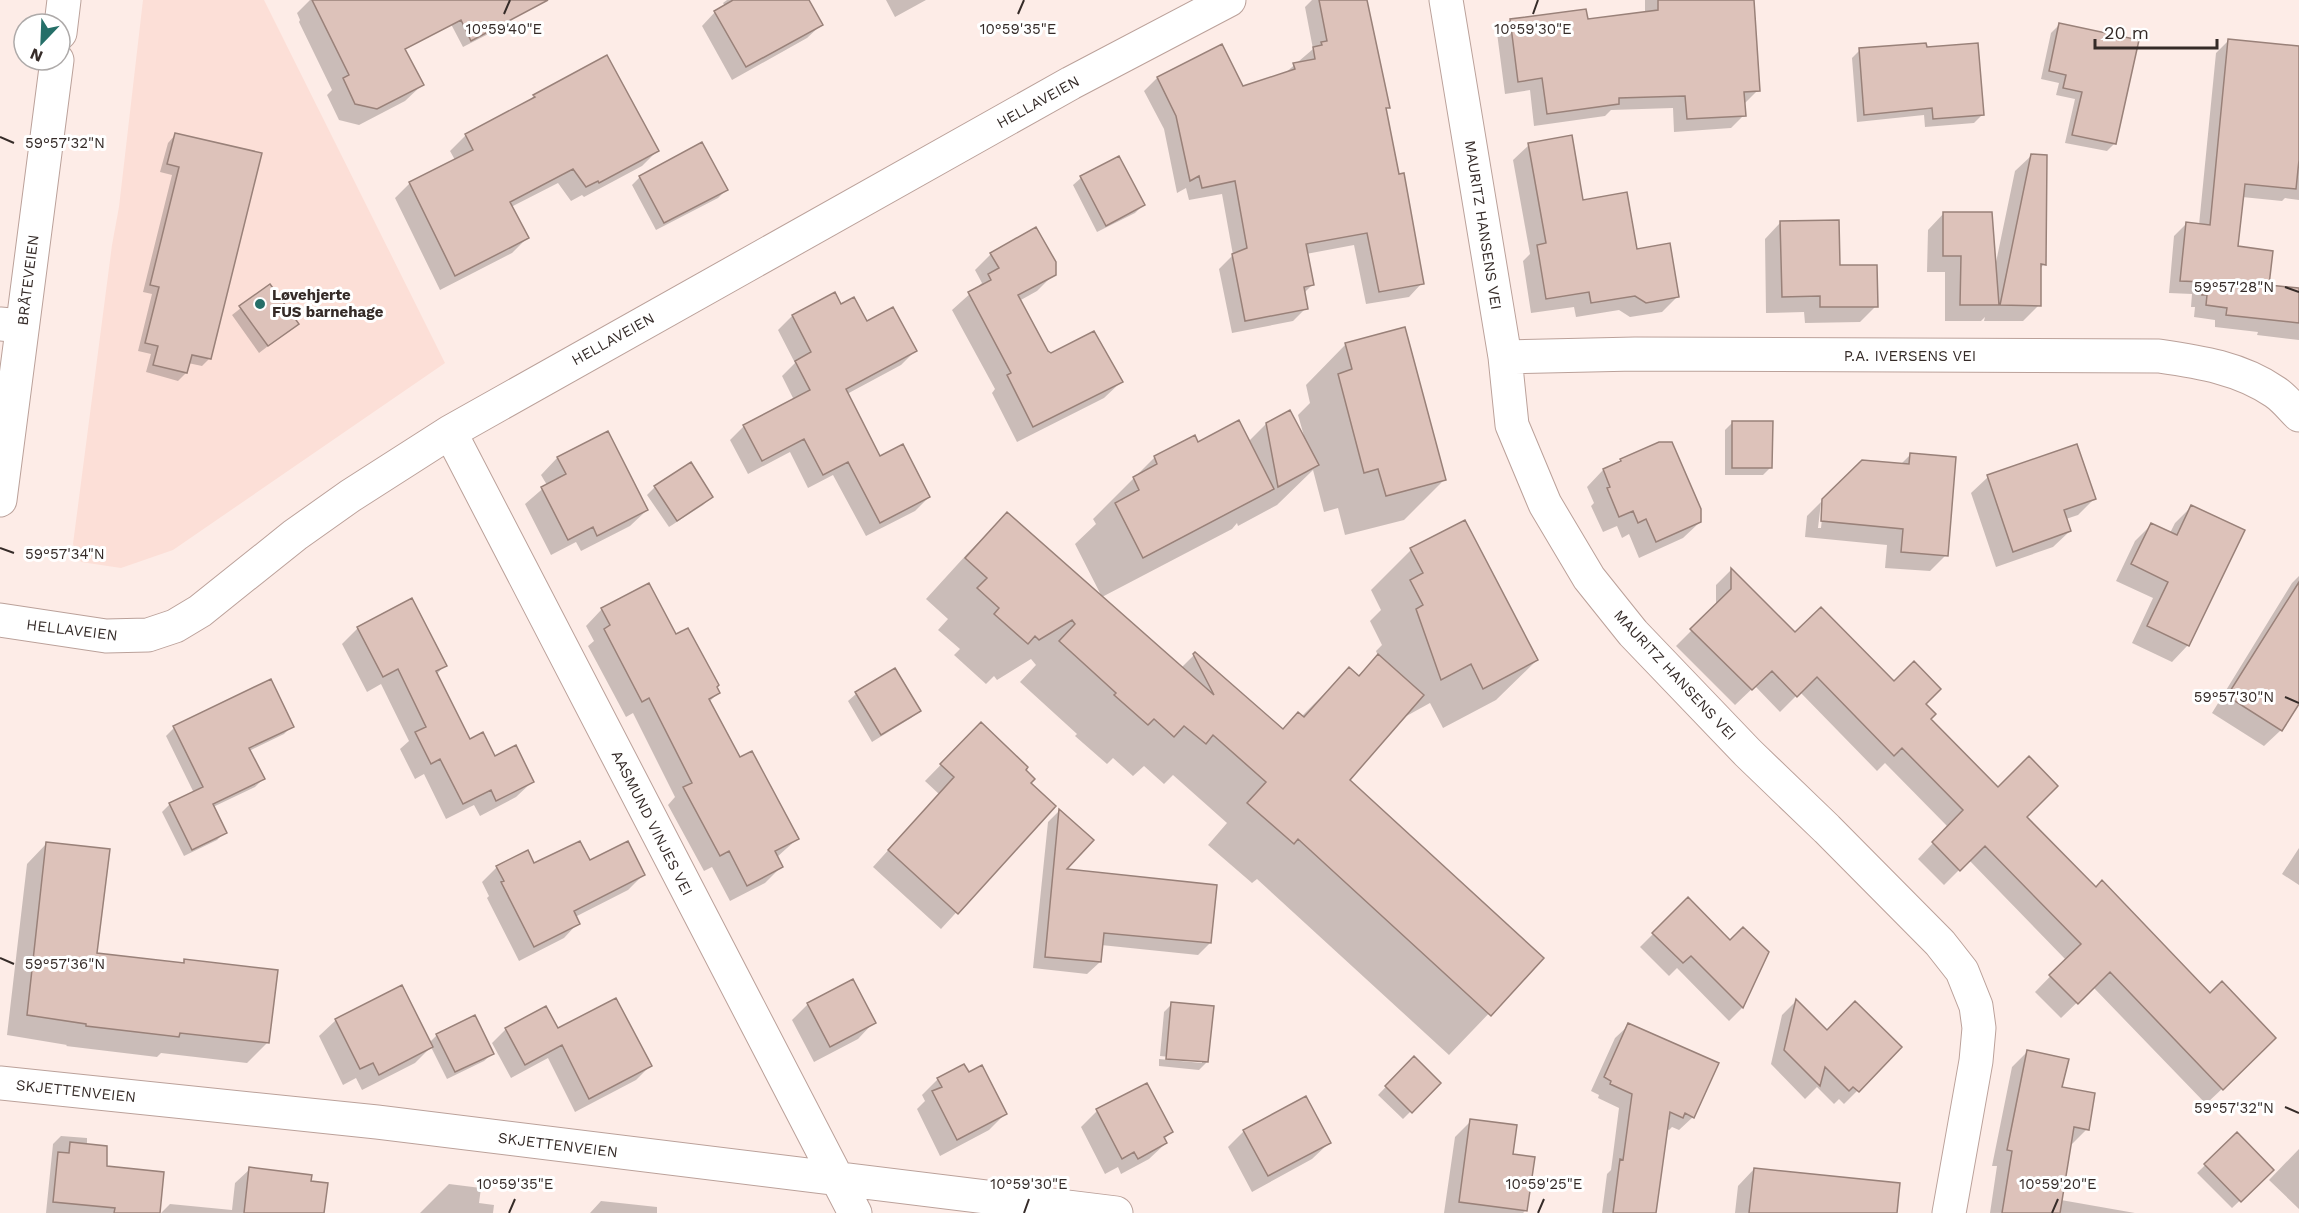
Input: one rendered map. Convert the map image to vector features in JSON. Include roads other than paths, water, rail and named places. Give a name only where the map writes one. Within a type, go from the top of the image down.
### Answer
[{"type":"street","name":"HELLAVEIEN","points":[[0,620],[106,636],[148,635],[175,626],[200,611],[295,535],[350,496],[450,432],[1071,83],[1229,0]]},
{"type":"street","name":"MAURITZ HANSENS VEI","points":[[1446,0],[1505,357],[1512,425],[1545,504],[1589,578],[1633,633],[1748,753],[1940,943],[1962,971],[1976,1006],[1979,1028],[1976,1061],[1949,1213]]},
{"type":"street","name":"BRÅTEVEIEN","points":[[0,500],[11,325],[55,72]]},
{"type":"street","name":"P.A. IVERSENS VEI","points":[[1505,357],[1635,354],[2159,356],[2205,363],[2242,373],[2277,392],[2299,415]]},
{"type":"street","name":"AASMUND VINJES VEI","points":[[450,432],[855,1213]]},
{"type":"street","name":"SKJETTENVEIEN","points":[[0,1083],[377,1122],[1116,1213]]},
{"type":"place","name":"Løvehjerte FUS barnehage","points":[[260,304]]}]
